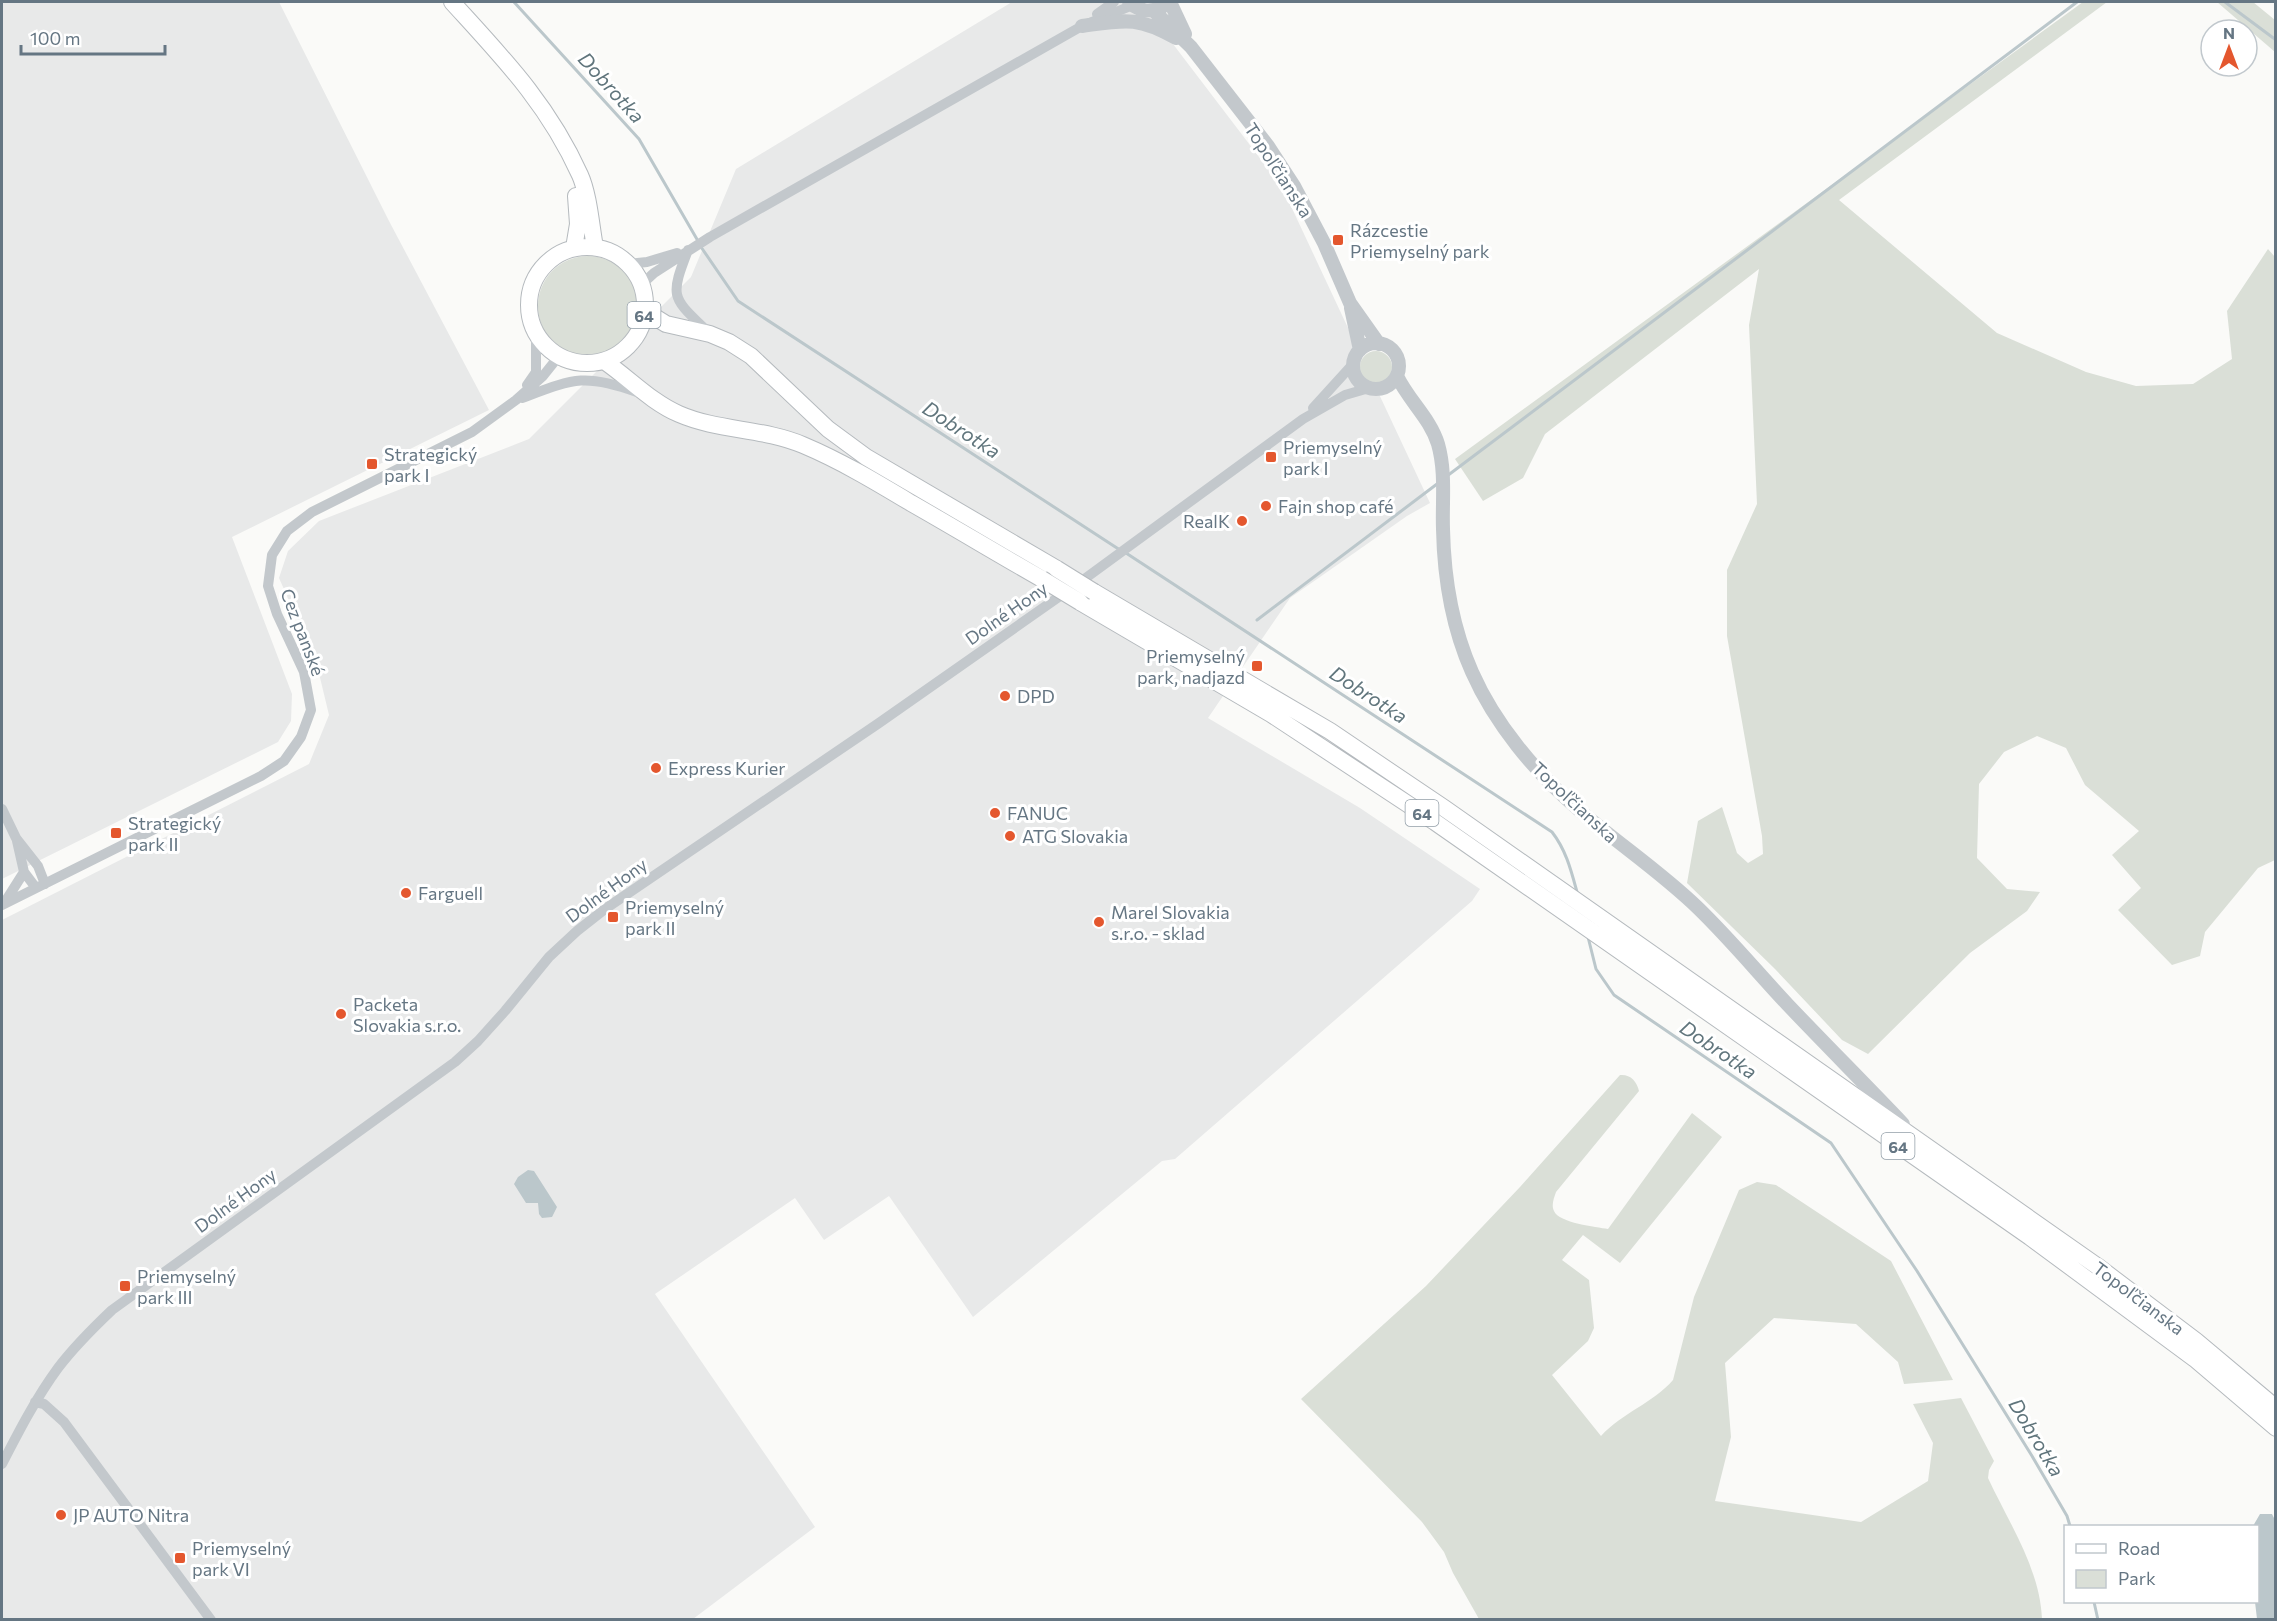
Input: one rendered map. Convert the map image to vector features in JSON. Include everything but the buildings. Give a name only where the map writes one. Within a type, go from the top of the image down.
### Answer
[{"type":"main road","points":[[452,2],[526,83],[552,121],[581,176],[595,248]]},
{"type":"main road","points":[[572,162],[578,224],[574,248]]},
{"type":"main road","name":"64","points":[[536,333],[529,310],[530,295],[534,280],[554,257],[574,248],[595,248],[607,250],[628,264],[642,284],[645,297],[641,327],[633,342],[620,354],[604,361],[573,362],[559,356]]},
{"type":"main road","name":"64","points":[[645,310],[666,324],[710,334],[729,342],[751,356],[828,429],[866,457],[1057,569],[1087,597],[1321,745],[1435,822],[2030,1237],[2195,1359],[2276,1428]]},
{"type":"main road","points":[[536,333],[546,346],[559,356]]},
{"type":"main road","name":"64","points":[[604,361],[628,377],[651,397],[679,414],[776,436],[801,444],[846,464],[1042,579],[1087,597],[1330,731],[1917,1138]]},
{"type":"main road","name":"Topoľčianska","points":[[1917,1138],[2138,1296],[2276,1408]]},
{"type":"main road","points":[[2254,1389],[2276,1402]]},
{"type":"main road","points":[[2257,1411],[2276,1436]]},
{"type":"street","points":[[1082,26],[1114,2]]},
{"type":"street","name":"Topoľčianska","points":[[1191,47],[1169,2],[1154,10],[1191,47],[1268,146],[1294,186],[1324,243],[1350,303],[1360,350]]},
{"type":"street","points":[[642,284],[688,249],[1082,26],[1131,3],[1145,11],[1154,10]]},
{"type":"street","points":[[1082,26],[1117,21],[1141,22],[1191,47]]},
{"type":"street","points":[[628,264],[647,262],[688,249]]},
{"type":"street","points":[[688,249],[676,279],[676,294],[684,309],[710,334]]},
{"type":"street","name":"Topoľčianska","points":[[1350,303],[1379,344]]},
{"type":"street","points":[[516,400],[536,372],[536,333]]},
{"type":"street","points":[[1379,344],[1389,348],[1396,356],[1399,366],[1397,376],[1384,388],[1369,388],[1357,379],[1353,364],[1360,350],[1369,345],[1379,344]]},
{"type":"street","points":[[516,400],[543,376],[559,356]]},
{"type":"street","name":"Dolné Hony","points":[[1303,419],[1353,364]]},
{"type":"street","name":"Topoľčianska","points":[[1397,376],[1403,389],[1430,424],[1437,441],[1442,470],[1443,531],[1449,600],[1472,671],[1506,730],[1536,767],[1570,802],[1666,880],[1705,915],[1806,1025],[1917,1138]]},
{"type":"street","points":[[516,400],[565,382],[586,379],[610,382],[651,397]]},
{"type":"street","name":"Dolné Hony","points":[[2,1464],[35,1402],[58,1368],[80,1341],[112,1310],[455,1062],[478,1041],[549,957],[577,931],[673,862],[879,723],[1303,419],[1345,394],[1369,388]]},
{"type":"street","name":"Cez panské","points":[[3,905],[261,776],[284,760],[301,737],[311,710],[304,672],[277,614],[268,586],[272,555],[287,531],[312,512],[472,432],[516,400]]},
{"type":"street","points":[[2,809],[16,838],[38,866],[40,886]]},
{"type":"street","points":[[16,838],[24,872],[40,886]]},
{"type":"street","points":[[3,905],[24,872]]},
{"type":"street","points":[[35,1402],[44,1404],[64,1422],[211,1620]]},
{"type":"shaded area","points":[[2,2],[279,2],[389,221],[489,410],[232,537],[292,694],[291,721],[278,742],[2,879]]},
{"type":"shaded area","points":[[1012,2],[1141,2],[1282,187],[1430,503],[1407,516],[1290,598],[1208,718],[1360,808],[1480,889],[1472,901],[1175,1159],[1162,1161],[973,1317],[889,1196],[824,1240],[795,1198],[655,1294],[815,1527],[693,1619],[2,1620],[2,920],[309,764],[329,715],[316,661],[279,578],[288,551],[319,521],[529,439],[691,277],[736,169]]},
{"type":"shaded area","points":[[528,1170],[534,1171],[557,1207],[552,1217],[542,1218],[539,1214],[538,1203],[526,1203],[514,1184],[518,1177]]},
{"type":"shaded area","points":[[2260,1514],[2272,1514],[2275,1520],[2275,1619],[2257,1619],[2255,1603],[2259,1603],[2259,1525],[2254,1525]]},
{"type":"green space","points":[[2083,2],[2107,2],[1839,200],[1997,333],[2086,372],[2136,386],[2193,384],[2232,359],[2227,311],[2268,249],[2275,257],[2275,860],[2258,868],[2205,932],[2200,956],[2172,965],[2118,910],[2141,888],[2112,855],[2139,831],[2085,785],[2066,748],[2037,736],[2004,752],[1979,784],[1977,858],[2007,889],[2040,892],[2027,911],[1970,953],[1868,1054],[1842,1040],[1775,969],[1687,883],[1698,821],[1722,807],[1737,853],[1748,863],[1763,854],[1762,836],[1727,636],[1727,570],[1757,504],[1749,325],[1759,269],[1545,434],[1523,478],[1483,501],[1455,459]]},
{"type":"green space","points":[[2217,2],[2253,2],[2275,20],[2275,52],[2259,38],[2259,18],[2236,18]]},
{"type":"green space","points":[[588,256],[616,264],[630,278],[638,306],[630,334],[616,348],[588,356],[560,348],[546,334],[538,306],[546,278],[560,264]]},
{"type":"green space","points":[[1376,351],[1388,355],[1392,367],[1388,379],[1376,383],[1364,379],[1360,367],[1364,355]]},
{"type":"green space","points":[[1620,1075],[1632,1079],[1639,1091],[1556,1192],[1553,1209],[1563,1219],[1608,1229],[1692,1113],[1722,1137],[1620,1263],[1583,1235],[1562,1260],[1589,1280],[1594,1328],[1588,1341],[1552,1375],[1601,1436],[1665,1388],[1673,1380],[1694,1297],[1739,1190],[1757,1182],[1776,1185],[1891,1261],[1953,1380],[1904,1384],[1898,1362],[1856,1324],[1774,1318],[1725,1363],[1731,1437],[1715,1501],[1861,1522],[1928,1481],[1933,1443],[1913,1404],[1961,1398],[1994,1461],[1988,1478],[2030,1564],[2040,1600],[2042,1619],[1479,1619],[1444,1552],[1422,1522],[1301,1399],[1426,1286],[1520,1187]]},
{"type":"waterway","name":"Dobrotka","points":[[514,2],[639,139],[698,241]]},
{"type":"waterway","points":[[1447,476],[2077,2]]},
{"type":"waterway","points":[[2225,2],[2276,40]]},
{"type":"waterway","name":"Dobrotka","points":[[701,247],[738,301],[1120,550]]},
{"type":"waterway","points":[[1257,620],[1437,484]]},
{"type":"waterway","name":"Dobrotka","points":[[1126,553],[1552,832],[1564,853],[1577,892]]},
{"type":"waterway","name":"Dobrotka","points":[[1588,937],[1596,969],[1614,995],[1831,1143],[1917,1271],[2032,1456],[2067,1516],[2070,1525]]},
{"type":"waterway","name":"Dobrotka","points":[[2094,1603],[2098,1620]]},
{"type":"place","name":"Rázcestie Priemyselný park","points":[[1338,240]]},
{"type":"place","name":"Priemyselný park I","points":[[1271,457]]},
{"type":"place","name":"Strategický park I","points":[[372,464]]},
{"type":"place","name":"Fajn shop café","points":[[1266,506]]},
{"type":"place","name":"RealK","points":[[1242,521]]},
{"type":"place","name":"Priemyselný park, nadjazd","points":[[1257,666]]},
{"type":"place","name":"DPD","points":[[1005,696]]},
{"type":"place","name":"Express Kurier","points":[[656,768]]},
{"type":"place","name":"FANUC","points":[[995,813]]},
{"type":"place","name":"Strategický park II","points":[[116,833]]},
{"type":"place","name":"ATG Slovakia","points":[[1010,836]]},
{"type":"place","name":"Farguell","points":[[406,893]]},
{"type":"place","name":"Priemyselný park II","points":[[613,917]]},
{"type":"place","name":"Marel Slovakia s.r.o. - sklad","points":[[1099,922]]},
{"type":"place","name":"Packeta Slovakia s.r.o.","points":[[341,1014]]},
{"type":"place","name":"Priemyselný park III","points":[[125,1286]]},
{"type":"place","name":"JP AUTO Nitra","points":[[61,1515]]},
{"type":"place","name":"Priemyselný park VI","points":[[180,1558]]}]
